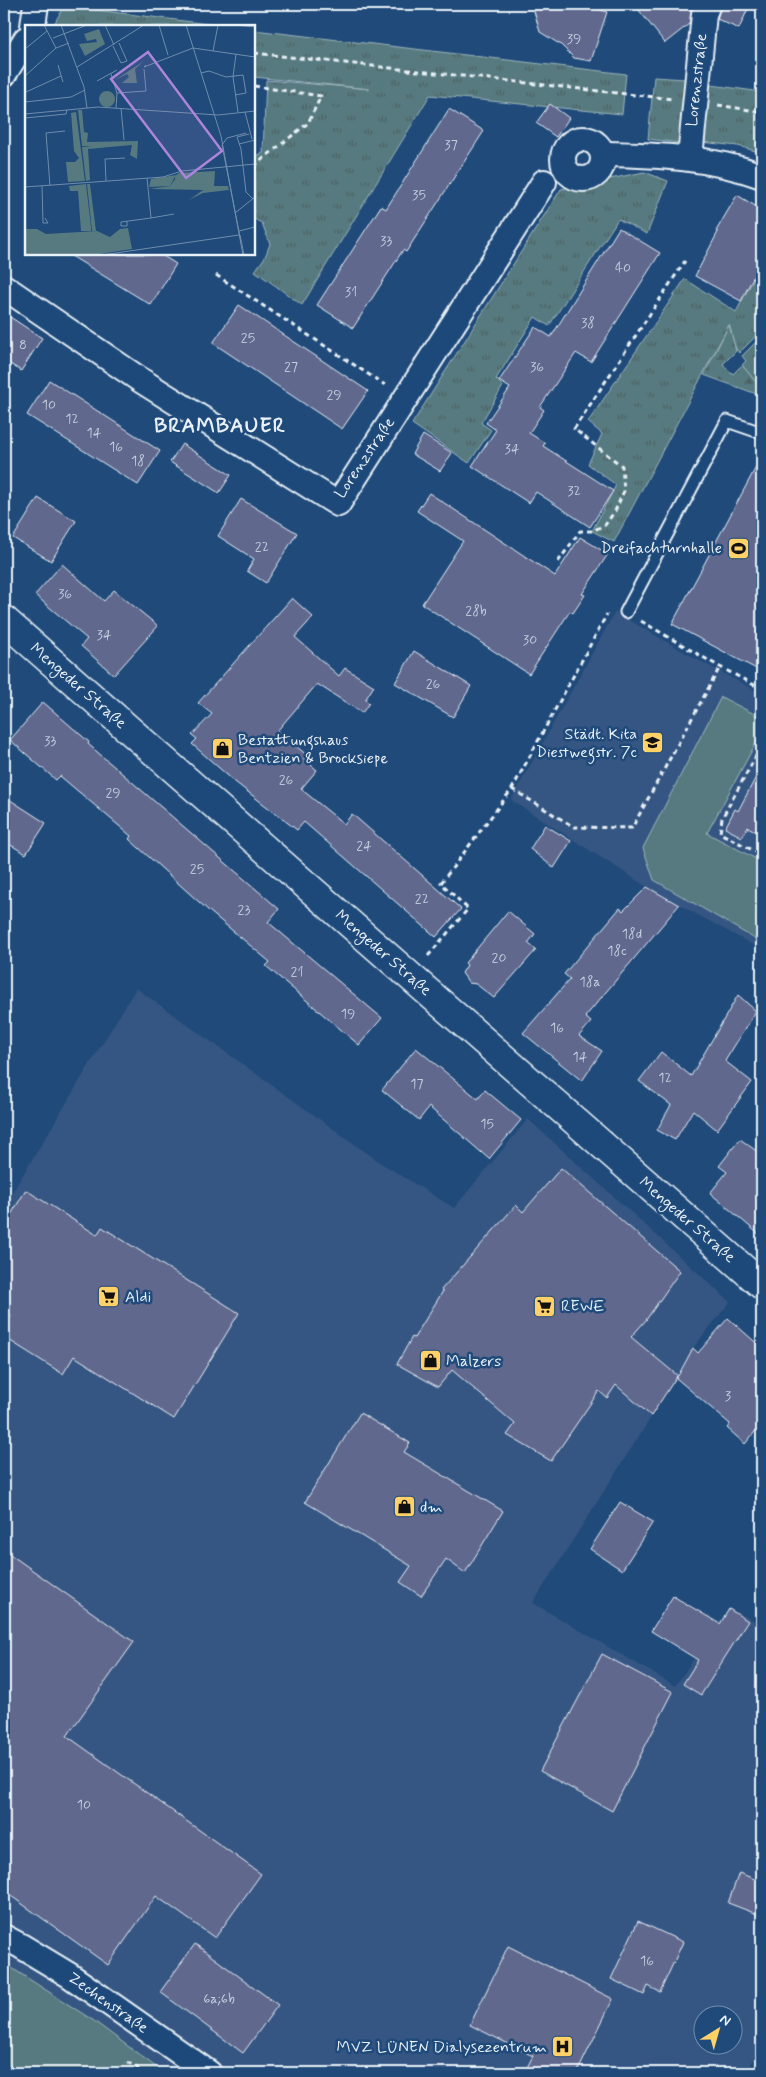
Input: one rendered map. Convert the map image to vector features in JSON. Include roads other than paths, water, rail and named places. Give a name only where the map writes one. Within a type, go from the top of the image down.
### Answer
[{"type":"main road","name":"Mengeder Straße","points":[[4,620],[762,1285]]},
{"type":"street","points":[[34,25],[36,4]]},
{"type":"street","name":"Lorenzstraße","points":[[690,158],[704,14],[708,4]]},
{"type":"street","points":[[4,74],[25,41]]},
{"type":"street","points":[[604,154],[690,158],[745,170],[762,176]]},
{"type":"street","name":"Lorenzstraße","points":[[4,287],[142,381],[338,504],[377,446],[404,398],[544,182]]},
{"type":"street","name":"Zechenstraße","points":[[4,1937],[69,1976],[208,2073]]},
{"type":"lane","points":[[626,612],[727,421],[762,433]]},
{"type":"place","name":"Dreifachturnhalle","points":[[738,548]]},
{"type":"place","name":"Städt. Kita Diestwegstr. 7c","points":[[653,743]]},
{"type":"place","name":"Bestattungshaus Bentzien & Brocksiepe","points":[[222,749]]},
{"type":"place","name":"Aldi","points":[[109,1297]]},
{"type":"place","name":"REWE","points":[[545,1306]]},
{"type":"place","name":"Malzers","points":[[430,1361]]},
{"type":"place","name":"dm","points":[[404,1507]]},
{"type":"place","name":"MVZ LÜNEN Dialysezentrum","points":[[563,2047]]},
{"type":"district","name":"BRAMBAUER","points":[[220,426]]}]
